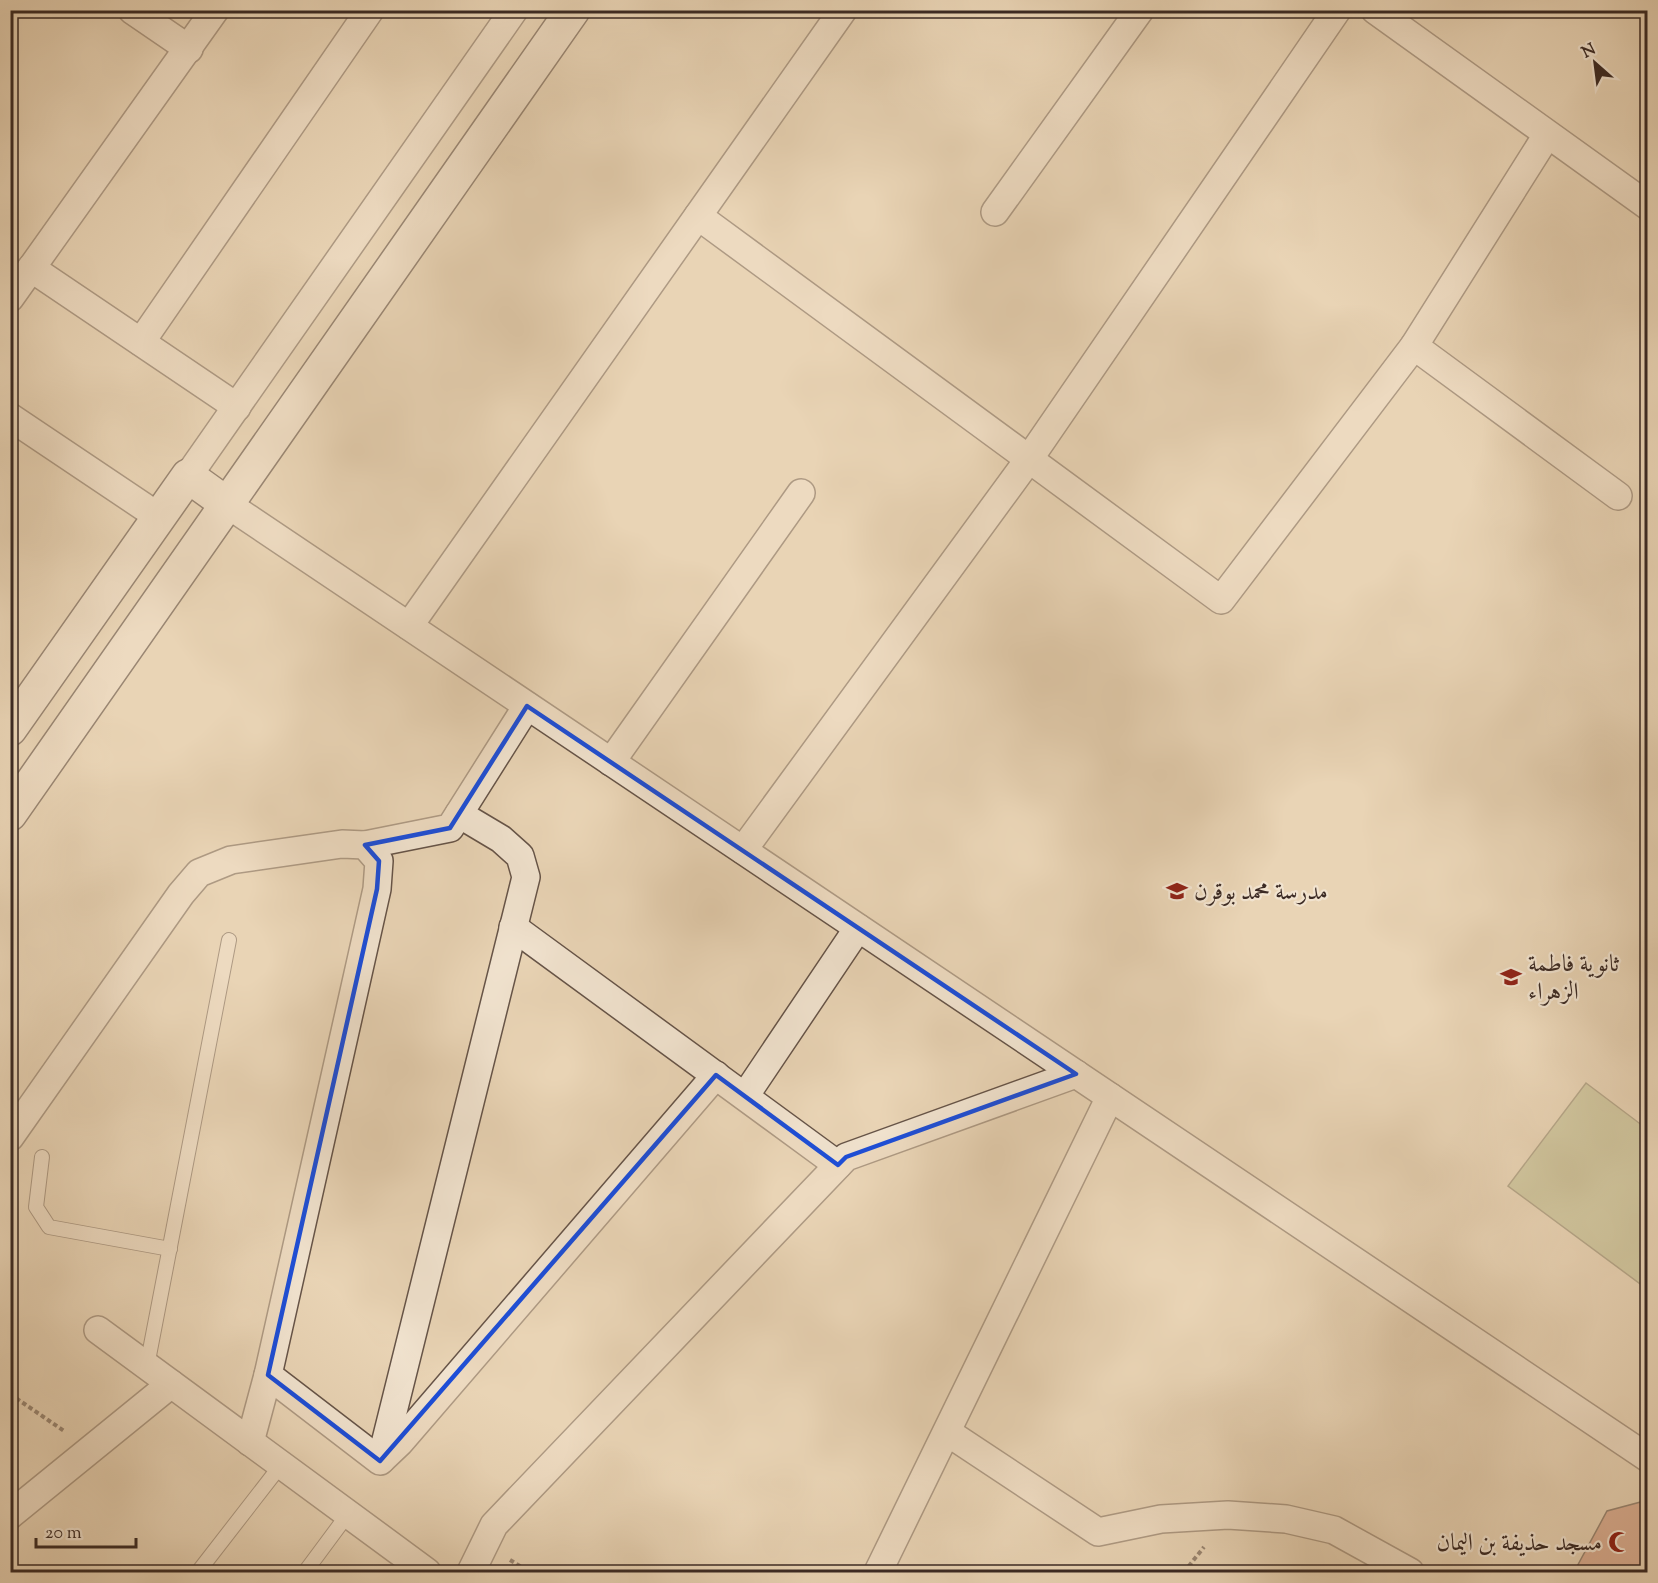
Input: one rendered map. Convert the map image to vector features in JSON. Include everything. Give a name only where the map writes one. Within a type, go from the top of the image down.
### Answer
[{"type":"street","points":[[132,10],[189,49]]},
{"type":"street","points":[[10,298],[215,10]]},
{"type":"street","points":[[141,342],[369,10]]},
{"type":"street","points":[[13,720],[188,477],[514,10]]},
{"type":"street","points":[[10,814],[573,10]]},
{"type":"street","points":[[409,626],[843,10]]},
{"type":"street","points":[[994,212],[1140,10]]},
{"type":"street","points":[[743,850],[1029,459],[1337,10]]},
{"type":"street","points":[[1375,10],[1647,206]]},
{"type":"street","points":[[698,216],[1221,600],[1414,346],[1547,135]]},
{"type":"street","points":[[31,268],[237,406]]},
{"type":"street","points":[[1414,346],[1618,496]]},
{"type":"street","points":[[10,417],[159,517]]},
{"type":"street","points":[[188,477],[1647,1458]]},
{"type":"street","points":[[611,762],[801,493]]},
{"type":"street","points":[[10,1137],[180,894],[200,873],[231,860],[342,844],[365,845],[450,828],[527,706]]},
{"type":"street","points":[[380,1461],[526,877],[520,856],[501,839],[459,814]]},
{"type":"street","points":[[250,1442],[268,1375],[377,890],[379,861],[365,845]]},
{"type":"street","points":[[513,927],[838,1165]]},
{"type":"street","points":[[745,1096],[858,928]]},
{"type":"street","points":[[471,1572],[494,1525],[846,1157],[1076,1074]]},
{"type":"street","points":[[380,1461],[399,1442],[716,1075]]},
{"type":"street","points":[[878,1572],[1110,1097]]},
{"type":"street","points":[[98,1330],[427,1572]]},
{"type":"street","points":[[268,1375],[380,1461]]},
{"type":"street","points":[[10,1515],[171,1384]]},
{"type":"street","points":[[947,1432],[1098,1532],[1172,1518],[1227,1515],[1286,1520],[1334,1530],[1410,1572]]},
{"type":"lane","points":[[147,1366],[229,939]]},
{"type":"lane","points":[[42,1157],[36,1207],[49,1227],[170,1249]]},
{"type":"lane","points":[[198,1572],[281,1465]]},
{"type":"lane","points":[[305,1572],[348,1514]]},
{"type":"path","points":[[10,1394],[91,1449]]},
{"type":"highlighted area","points":[[527,706],[1076,1074],[846,1157],[838,1165],[716,1075],[380,1461],[268,1375],[377,889],[379,861],[365,845],[450,828]]},
{"type":"green space","points":[[1586,1083],[1647,1129],[1647,1289],[1508,1186]]},
{"type":"building","name":"مسجد حذيفة بن اليمان","points":[[1648,1500],[1648,1572],[1574,1572],[1607,1511]]},
{"type":"place","name":"مدرسة محمد بوقرن","points":[[1177,891]]},
{"type":"place","name":"ثانوية فاطمة الزهراء","points":[[1511,977]]},
{"type":"place","name":"مسجد حذيفة بن اليمان","points":[[1619,1542]]}]
